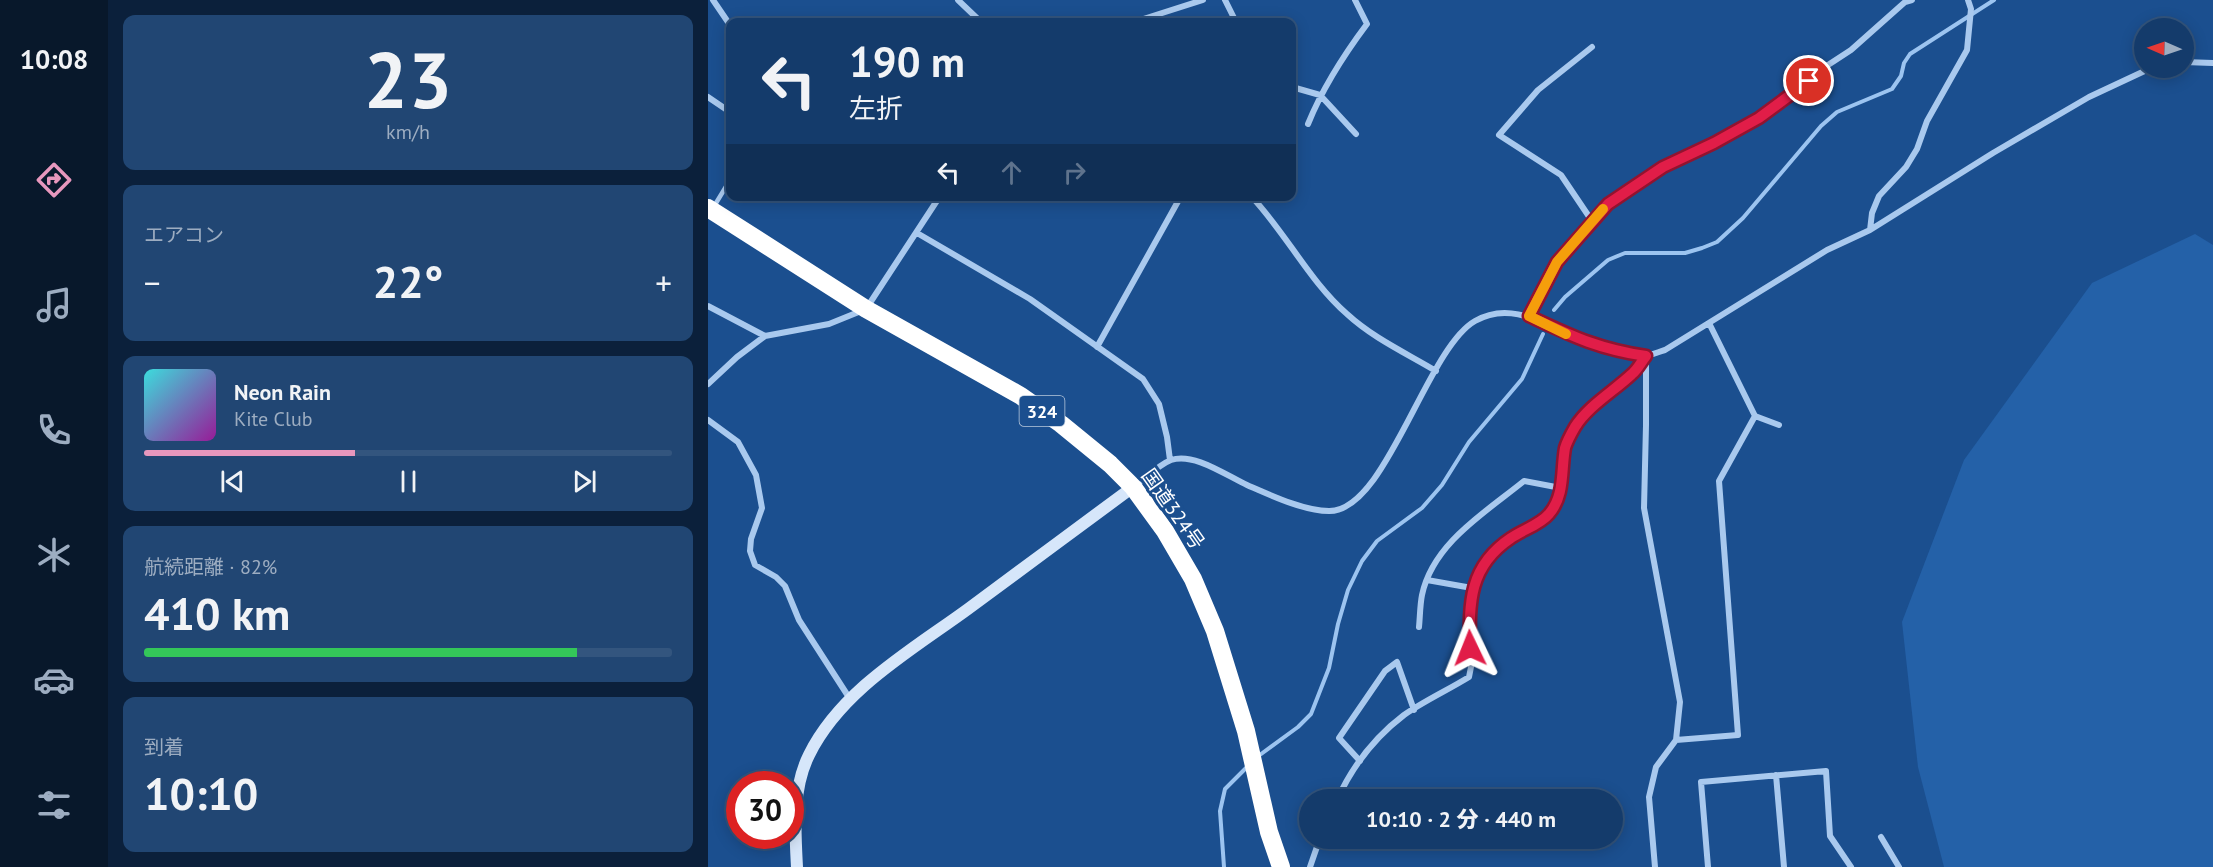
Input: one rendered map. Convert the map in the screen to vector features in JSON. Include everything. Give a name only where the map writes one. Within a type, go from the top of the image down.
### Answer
[{"type":"highway","name":"国道324号","points":[[710,209],[866,309],[1022,396],[1110,464],[1133,488],[1165,531],[1193,579],[1215,631],[1246,731],[1269,832],[1281,867]]},
{"type":"street","points":[[713,0],[726,19]]},
{"type":"street","points":[[958,0],[977,18]]},
{"type":"street","points":[[1147,18],[1203,0]]},
{"type":"street","points":[[1225,0],[1234,18]]},
{"type":"street","points":[[1308,124],[1320,95],[1341,58],[1367,24],[1355,0]]},
{"type":"street","points":[[1529,316],[1557,262],[1608,204],[1663,167],[1714,143],[1759,118],[1851,50],[1905,3],[1912,0]]},
{"type":"street","points":[[1870,230],[1872,213],[1879,196],[1906,167],[1917,149],[1927,121],[1967,50],[1971,26],[1971,9],[1968,0]]},
{"type":"street","points":[[1592,47],[1538,90],[1498,135],[1561,175],[1592,221]]},
{"type":"street","points":[[2194,62],[2213,63]]},
{"type":"street","points":[[798,867],[795,826],[798,791],[808,758],[822,732],[850,699],[891,665],[1170,460],[1200,462],[1249,486],[1298,505],[1329,511],[1344,509],[1361,497],[1396,444],[1436,370],[1458,337],[1474,322],[1492,314],[1507,312],[1529,316],[1582,341],[1608,350],[1646,356],[1665,350],[1827,250],[1870,230],[1993,153],[2089,97],[2134,76]]},
{"type":"street","points":[[1296,88],[1320,95],[1356,134]]},
{"type":"street","points":[[708,97],[726,109]]},
{"type":"street","points":[[708,384],[737,357],[765,336],[829,324],[866,309],[937,201]]},
{"type":"street","points":[[1097,347],[1177,201]]},
{"type":"street","points":[[1256,201],[1322,288],[1346,314],[1366,330],[1436,370]]},
{"type":"street","points":[[917,233],[1030,299],[1143,379],[1160,404],[1170,460]]},
{"type":"street","points":[[708,306],[765,336]]},
{"type":"street","points":[[1709,323],[1755,416],[1779,425]]},
{"type":"street","points":[[1342,789],[1346,780],[1372,746],[1404,715],[1469,677],[1471,667],[1469,609],[1472,588],[1485,561],[1509,539],[1549,516],[1561,488],[1565,446],[1576,425],[1634,372],[1646,356]]},
{"type":"street","points":[[1646,356],[1647,425],[1644,508],[1680,702],[1676,740],[1656,767],[1649,797],[1655,867]]},
{"type":"street","points":[[1676,740],[1738,735],[1719,481],[1755,416]]},
{"type":"street","points":[[708,420],[738,442],[756,475],[762,508],[751,538],[750,551],[756,565],[776,577],[785,586],[799,620],[850,699]]},
{"type":"street","points":[[1419,627],[1422,595],[1427,580],[1443,551],[1462,530],[1524,481],[1561,488]]},
{"type":"street","points":[[1427,580],[1472,588]]},
{"type":"street","points":[[1360,761],[1339,738],[1385,671],[1397,662],[1414,710]]},
{"type":"street","points":[[1708,867],[1701,783],[1826,771],[1830,836],[1851,867]]},
{"type":"street","points":[[1776,775],[1784,867]]},
{"type":"street","points":[[1881,837],[1899,867]]},
{"type":"street","points":[[1310,867],[1316,849]]},
{"type":"lane","points":[[710,209],[726,186]]},
{"type":"shaded area","points":[[2195,234],[2213,245],[2213,867],[1944,867],[1918,767],[1902,622],[1964,460],[2092,283]]},
{"type":"waterway","points":[[1554,310],[1565,297],[1608,260],[1625,253],[1685,253],[1717,242],[1743,218],[1821,126],[1837,112],[1892,89],[1901,76],[1904,63],[1910,54],[1994,0]]},
{"type":"waterway","points":[[1257,757],[1298,727],[1311,714],[1329,668],[1348,590],[1362,561],[1377,541],[1422,508],[1442,485],[1469,442],[1522,379],[1543,334]]},
{"type":"waterway","points":[[1224,867],[1220,811],[1225,789],[1247,767]]},
{"type":"slow traffic","points":[[1566,334],[1529,316],[1557,262],[1603,209]]},
{"type":"route","points":[[1470,648],[1469,609],[1472,588],[1485,561],[1509,539],[1549,516],[1561,488],[1565,446],[1576,425],[1634,372],[1646,356],[1608,350],[1582,341],[1529,316],[1557,262],[1608,204],[1663,167],[1714,143],[1759,118],[1809,81]]}]
